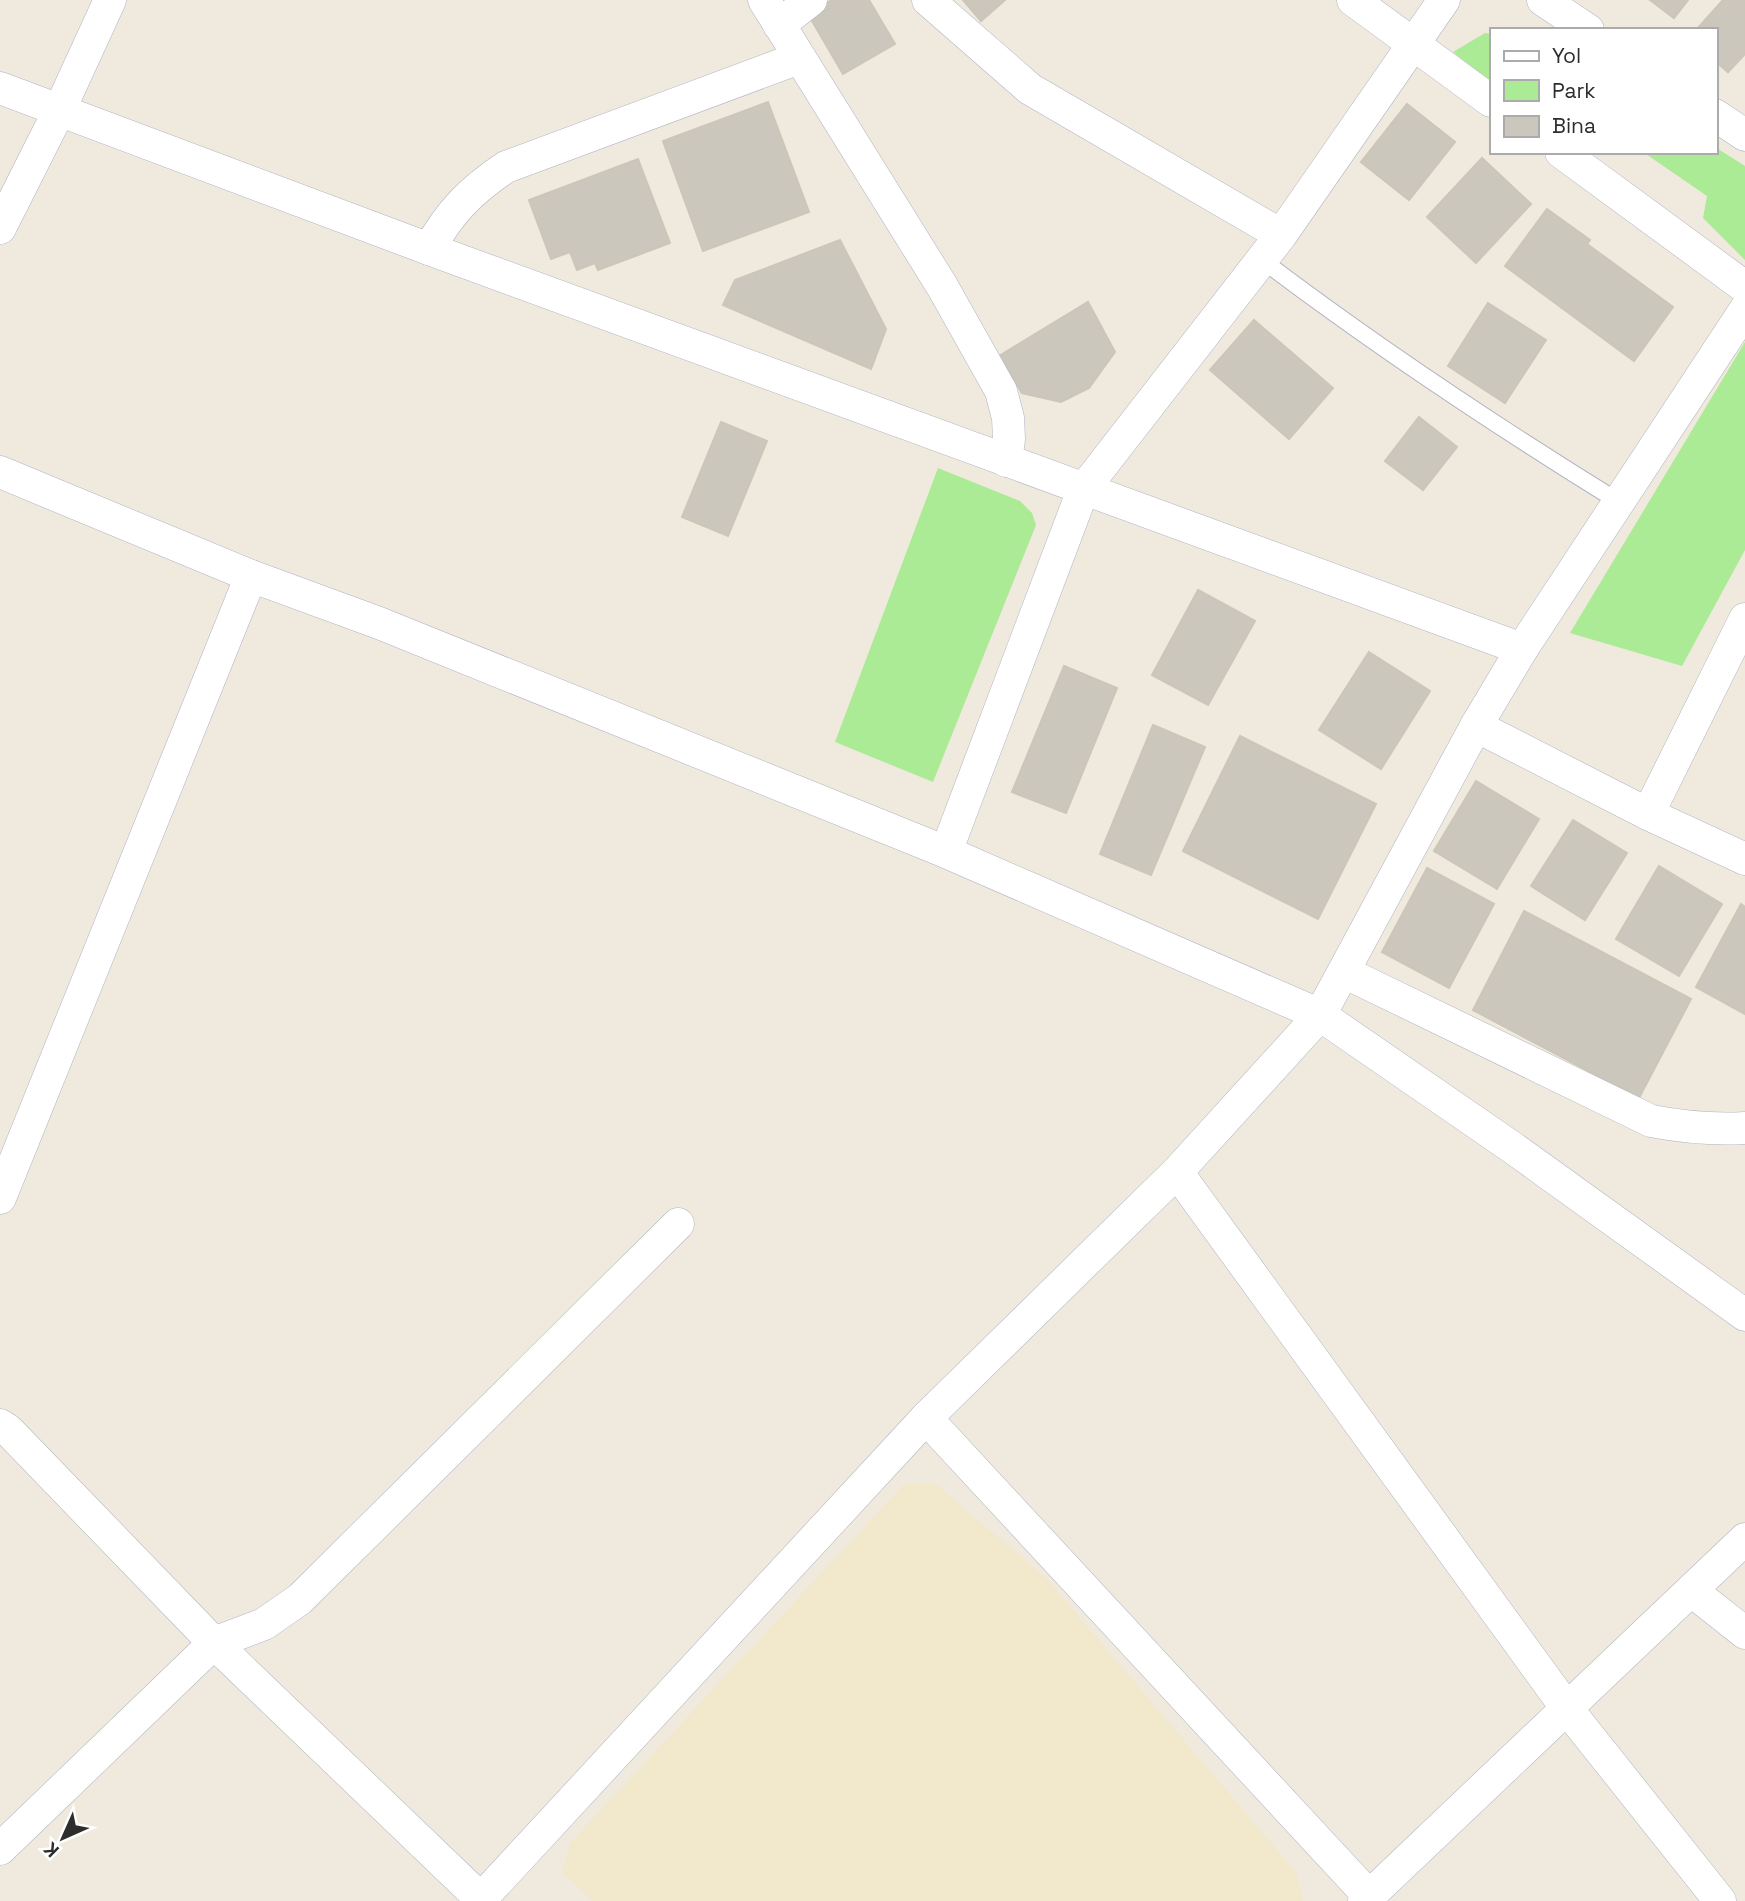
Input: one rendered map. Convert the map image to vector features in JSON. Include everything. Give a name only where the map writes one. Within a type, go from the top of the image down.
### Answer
[{"type":"street","points":[[0,228],[60,109],[110,0]]},
{"type":"street","points":[[811,0],[771,13],[942,286],[1001,391],[1008,418],[1006,461]]},
{"type":"street","points":[[928,0],[1030,89],[1281,235]]},
{"type":"street","points":[[1353,0],[1490,100]]},
{"type":"street","points":[[946,852],[1083,490],[1281,235],[1444,0]]},
{"type":"street","points":[[1543,0],[1585,28]]},
{"type":"street","points":[[429,249],[461,202],[482,183],[506,167],[799,58]]},
{"type":"street","points":[[0,88],[429,249],[1522,649]]},
{"type":"street","points":[[1717,116],[1745,135]]},
{"type":"street","points":[[1564,154],[1745,287]]},
{"type":"street","points":[[0,1425],[8,1430],[214,1643],[482,1900],[926,1418],[1177,1172],[1320,1015],[1476,726],[1522,649],[1745,310]]},
{"type":"street","points":[[0,472],[251,576],[379,622],[946,852],[1320,1015],[1513,1148],[1745,1315]]},
{"type":"street","points":[[0,1198],[251,576]]},
{"type":"street","points":[[1648,814],[1745,619]]},
{"type":"street","points":[[1476,726],[1648,814],[1745,859]]},
{"type":"street","points":[[1344,972],[1651,1121],[1717,1130],[1745,1128]]},
{"type":"street","points":[[1177,1172],[1568,1710],[1720,1901]]},
{"type":"street","points":[[0,1849],[214,1643],[264,1624],[300,1599],[678,1224]]},
{"type":"street","points":[[926,1418],[1367,1898],[1568,1710],[1745,1539]]},
{"type":"street","points":[[1692,1591],[1745,1633]]},
{"type":"lane","points":[[1262,260],[1424,378],[1520,442],[1619,502]]},
{"type":"shaded area","points":[[904,1484],[936,1484],[1046,1578],[1296,1872],[1303,1901],[593,1901],[562,1872],[570,1843]]},
{"type":"green space","points":[[1485,33],[1490,34],[1490,81],[1453,52]]},
{"type":"green space","points":[[1717,148],[1745,166],[1745,260],[1703,218],[1707,196],[1646,154],[1717,154]]},
{"type":"green space","points":[[1745,342],[1745,550],[1682,666],[1570,633]]},
{"type":"green space","points":[[938,468],[1020,501],[1032,513],[1036,525],[933,782],[835,742]]},
{"type":"building","points":[[832,0],[869,0],[895,44],[843,74],[808,14]]},
{"type":"building","points":[[963,0],[1005,0],[981,21]]},
{"type":"building","points":[[1650,0],[1688,0],[1674,18]]},
{"type":"building","points":[[1723,0],[1745,0],[1745,54],[1728,72],[1717,63],[1717,28],[1698,28]]},
{"type":"building","points":[[768,102],[809,212],[703,251],[663,141]]},
{"type":"building","points":[[1407,104],[1455,142],[1409,200],[1361,162]]},
{"type":"building","points":[[1482,158],[1531,204],[1476,263],[1427,217]]},
{"type":"building","points":[[638,159],[670,243],[598,270],[595,263],[577,270],[570,252],[551,259],[529,200]]},
{"type":"building","points":[[1547,209],[1590,240],[1587,244],[1673,307],[1634,361],[1505,266]]},
{"type":"building","points":[[840,240],[886,329],[871,369],[723,305],[735,280]]},
{"type":"building","points":[[1088,302],[1115,352],[1089,388],[1061,402],[1022,393],[999,356]]},
{"type":"building","points":[[1488,303],[1546,340],[1505,403],[1448,366]]},
{"type":"building","points":[[1254,320],[1333,388],[1289,439],[1210,370]]},
{"type":"building","points":[[1419,417],[1457,447],[1423,490],[1385,461]]},
{"type":"building","points":[[721,422],[767,441],[728,536],[682,517]]},
{"type":"building","points":[[1198,590],[1255,621],[1208,705],[1152,675]]},
{"type":"building","points":[[1369,652],[1430,691],[1381,769],[1319,730]]},
{"type":"building","points":[[1064,666],[1117,688],[1066,813],[1012,792]]},
{"type":"building","points":[[1153,725],[1205,747],[1151,875],[1100,854]]},
{"type":"building","points":[[1240,736],[1376,804],[1318,919],[1183,851]]},
{"type":"building","points":[[1476,781],[1539,819],[1497,889],[1434,851]]},
{"type":"building","points":[[1573,820],[1627,853],[1585,920],[1531,886]]},
{"type":"building","points":[[1659,866],[1722,904],[1679,976],[1616,939]]},
{"type":"building","points":[[1427,868],[1494,904],[1449,988],[1382,952]]},
{"type":"building","points":[[1741,904],[1745,907],[1745,1014],[1696,987]]},
{"type":"building","points":[[1524,911],[1691,999],[1639,1098],[1473,1010]]}]
